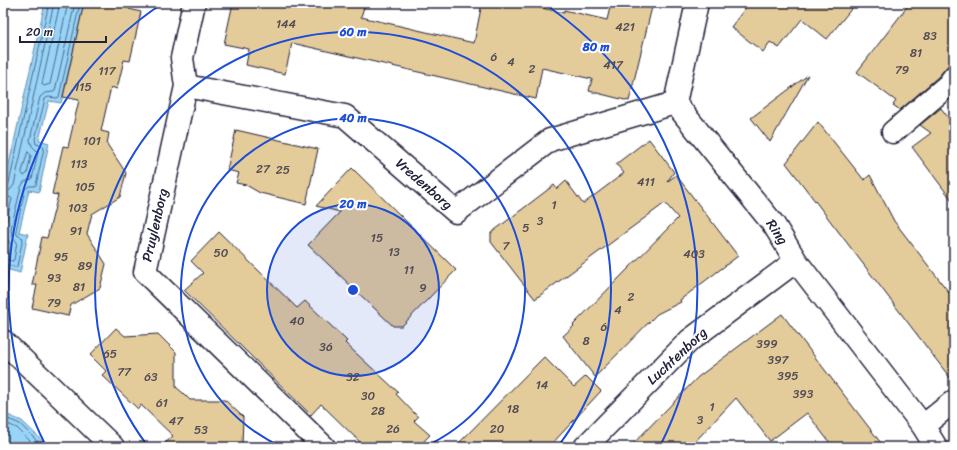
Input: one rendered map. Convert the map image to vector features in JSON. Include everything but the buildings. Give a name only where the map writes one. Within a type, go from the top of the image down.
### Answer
[{"type":"street","name":"Pruylenborg","points":[[194,3],[182,58],[186,86],[145,272],[324,447]]},
{"type":"street","points":[[675,103],[697,3]]},
{"type":"street","points":[[893,132],[948,85],[954,77]]},
{"type":"street","name":"Vredenborg","points":[[186,86],[345,116],[456,212],[550,140],[675,103]]},
{"type":"street","name":"Ring","points":[[675,103],[774,224],[796,261],[923,426],[936,447]]},
{"type":"street","name":"Luchtenborg","points":[[585,447],[690,340],[796,261]]},
{"type":"street","points":[[3,341],[113,447]]},
{"type":"street","points":[[923,426],[954,401]]},
{"type":"water","points":[[45,3],[84,3],[61,103],[49,101],[39,140],[49,143],[39,192],[29,190],[19,232],[28,234],[20,273],[3,268],[3,191]]},
{"type":"water","points":[[3,413],[22,421],[49,447],[12,447],[3,439]]}]
